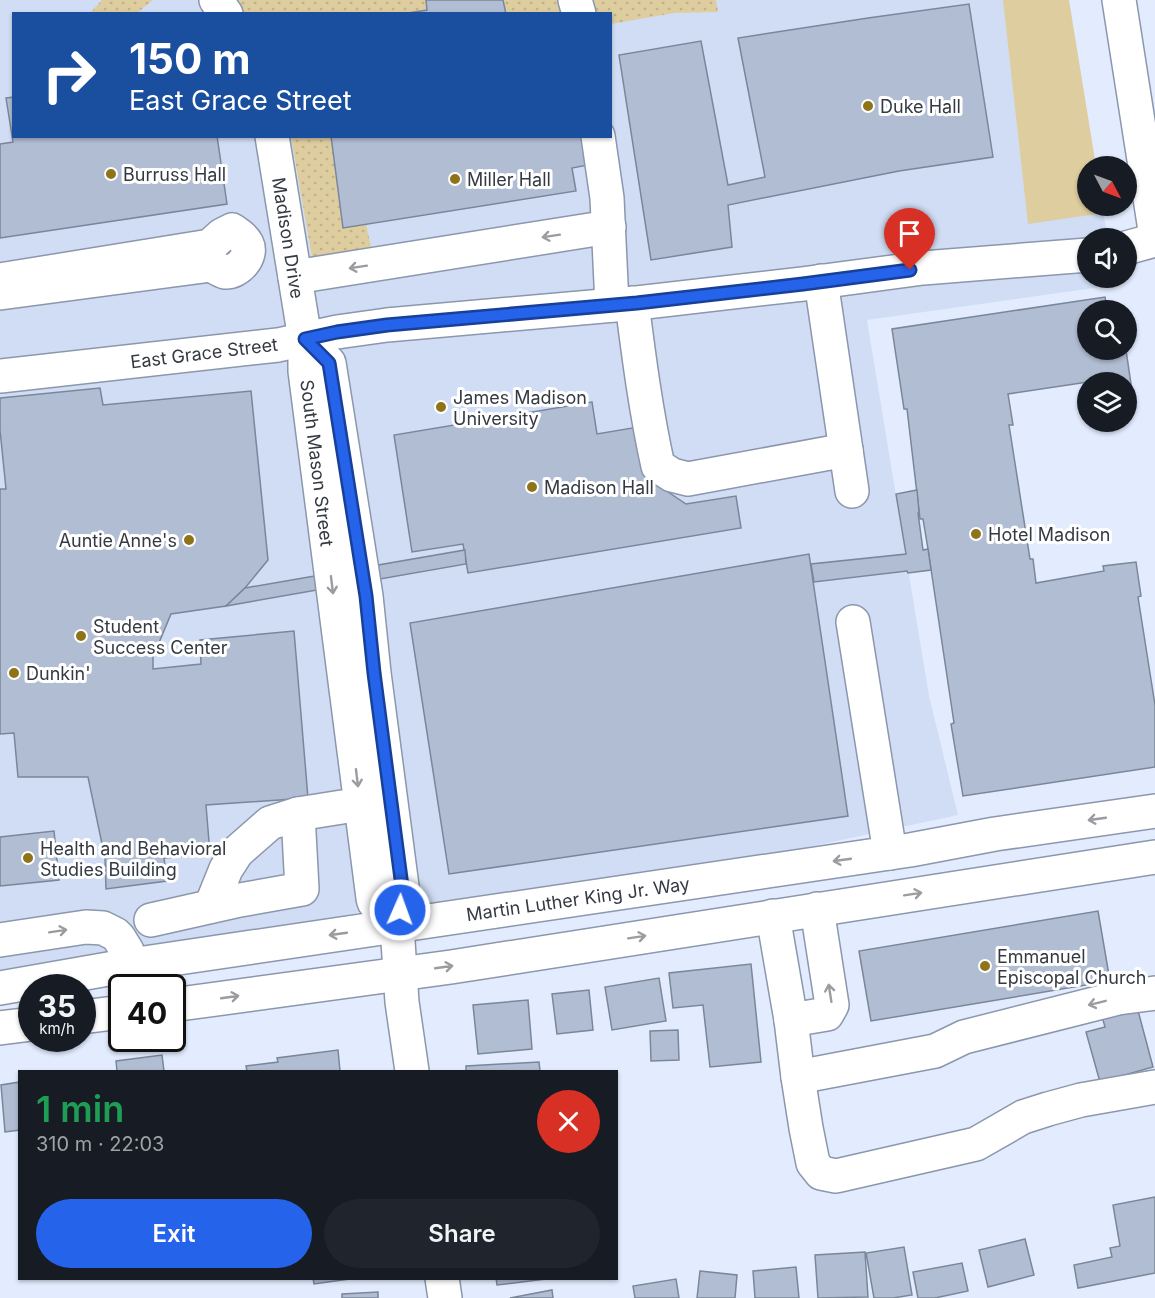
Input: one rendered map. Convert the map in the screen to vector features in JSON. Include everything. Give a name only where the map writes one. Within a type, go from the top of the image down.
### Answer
[{"type":"main road","points":[[1119,0],[1145,108],[1155,230]]},
{"type":"main road","name":"Madison Drive","points":[[272,138],[305,339]]},
{"type":"main road","points":[[598,138],[609,227],[622,304],[641,377],[658,466],[672,475],[688,480],[846,450]]},
{"type":"main road","points":[[248,254],[260,252],[292,265],[609,227]]},
{"type":"main road","points":[[0,280],[210,246],[222,235],[232,231],[248,245],[248,254],[244,261],[236,269],[226,272],[212,265],[0,293]]},
{"type":"main road","points":[[1137,245],[1155,240]]},
{"type":"main road","name":"East Grace Street","points":[[0,376],[278,345],[337,332],[387,325],[622,304],[923,268],[1077,257]]},
{"type":"main road","points":[[821,281],[852,491]]},
{"type":"main road","name":"South Mason Street","points":[[305,339],[329,363],[366,596],[403,894],[397,926],[402,1002],[412,1070]]},
{"type":"main road","points":[[853,622],[890,853]]},
{"type":"main road","points":[[211,906],[226,869],[237,852],[270,823],[298,814],[342,807]]},
{"type":"main road","name":"Martin Luther King Jr. Way","points":[[0,988],[131,965],[890,853],[995,834],[1155,811]]},
{"type":"main road","points":[[151,920],[302,889],[298,814]]},
{"type":"main road","points":[[186,1003],[400,974],[1155,857]]},
{"type":"main road","points":[[791,1020],[827,1014],[832,1005],[817,909]]},
{"type":"main road","points":[[773,916],[806,1128],[813,1163],[821,1173],[836,1176],[976,1144],[1023,1117],[1048,1109],[1089,1098],[1155,1088]]},
{"type":"main road","points":[[0,940],[86,927],[103,928],[119,938],[127,951],[131,965]]},
{"type":"main road","points":[[798,1077],[935,1051],[964,1037],[1118,998],[1155,993]]},
{"type":"main road","points":[[0,1028],[18,1026]]},
{"type":"main road","points":[[442,1280],[445,1298]]},
{"type":"shaded area","name":"James Madison University","points":[[0,0],[1069,0],[1087,156],[1077,156],[1077,216],[1104,216],[1106,228],[1077,228],[1077,288],[1094,288],[867,320],[929,696],[958,815],[612,889],[428,912],[421,896],[321,922],[0,970]]},
{"type":"shaded area","points":[[102,0],[153,0],[138,12],[91,12]]},
{"type":"shaded area","points":[[232,0],[426,0],[427,10],[414,12],[241,12]]},
{"type":"shaded area","points":[[503,0],[716,0],[718,12],[674,13],[612,24],[612,12],[506,12]]},
{"type":"shaded area","points":[[1003,0],[1069,0],[1094,156],[1077,156],[1077,216],[1083,216],[1028,224]]},
{"type":"shaded area","points":[[291,138],[331,138],[343,227],[366,224],[375,265],[315,274]]},
{"type":"building","points":[[426,0],[503,0],[506,12],[414,12],[427,10]]},
{"type":"building","name":"Duke Hall","points":[[969,4],[993,157],[899,171],[728,205],[732,247],[651,260],[619,55],[701,41],[728,185],[765,177],[738,38]]},
{"type":"building","name":"Burruss Hall","points":[[12,97],[12,136],[6,98]]},
{"type":"building","name":"Burruss Hall","points":[[12,138],[217,138],[227,204],[0,238],[0,144],[13,142]]},
{"type":"building","name":"Miller Hall","points":[[331,138],[584,138],[588,165],[572,168],[576,191],[343,228]]},
{"type":"building","name":"Hotel Madison","points":[[1105,297],[1105,300],[1085,300]]},
{"type":"building","name":"Hotel Madison","points":[[1077,301],[1077,360],[1127,360],[1129,372],[1077,372],[1077,384],[1008,394],[1013,425],[1009,425],[1030,559],[1033,559],[1036,583],[1104,571],[1103,566],[1136,562],[1141,596],[1138,597],[1155,705],[1155,767],[963,796],[928,549],[923,519],[920,519],[907,409],[904,409],[892,329]]},
{"type":"building","name":"Student Success Center","points":[[100,388],[103,405],[251,391],[268,560],[245,588],[226,606],[171,614],[153,657],[153,669],[201,664],[200,640],[294,631],[308,798],[206,805],[210,854],[164,858],[167,881],[106,889],[105,858],[88,777],[18,777],[14,733],[0,734],[0,489],[6,489],[0,430],[0,398]]},
{"type":"building","name":"Madison Hall","points":[[592,402],[597,434],[638,427],[649,479],[686,504],[736,496],[741,528],[468,573],[463,544],[412,552],[394,435]]},
{"type":"building","points":[[917,490],[923,550],[928,549],[931,570],[814,582],[811,564],[906,554],[896,494]]},
{"type":"building","points":[[465,550],[466,564],[226,606],[245,588]]},
{"type":"building","points":[[809,554],[848,816],[449,874],[410,623]]},
{"type":"building","name":"Health and Behavioral Studies Building","points":[[54,831],[59,880],[0,886],[0,837]]},
{"type":"building","name":"Emmanuel Episcopal Church","points":[[1098,911],[1110,981],[871,1021],[859,951]]},
{"type":"building","points":[[751,964],[761,1062],[710,1067],[703,1005],[673,1008],[669,973]]},
{"type":"building","points":[[659,978],[666,1021],[612,1030],[605,987]]},
{"type":"building","points":[[589,990],[593,1030],[557,1034],[552,994]]},
{"type":"building","points":[[528,1000],[532,1049],[478,1054],[473,1005]]},
{"type":"building","points":[[1136,1003],[1153,1067],[1100,1082],[1086,1032],[1105,1027],[1101,1013]]},
{"type":"building","points":[[678,1030],[679,1060],[651,1061],[650,1031]]},
{"type":"building","points":[[338,1050],[340,1070],[247,1070],[246,1066],[278,1062],[277,1058]]},
{"type":"building","points":[[162,1055],[164,1070],[117,1070],[116,1061]]},
{"type":"building","points":[[539,1062],[540,1070],[466,1070],[466,1066]]},
{"type":"building","points":[[18,1082],[18,1130],[5,1132],[1,1085]]},
{"type":"building","points":[[1155,1197],[1155,1273],[1078,1288],[1074,1265],[1112,1257],[1110,1248],[1120,1246],[1113,1205]]},
{"type":"building","points":[[1025,1239],[1034,1275],[988,1287],[979,1250]]},
{"type":"building","points":[[904,1247],[912,1295],[874,1298],[866,1253]]},
{"type":"building","points":[[865,1252],[868,1297],[818,1298],[815,1255]]},
{"type":"building","points":[[962,1263],[968,1291],[935,1298],[918,1298],[913,1272]]},
{"type":"building","points":[[796,1267],[799,1298],[755,1298],[753,1271]]},
{"type":"building","points":[[700,1271],[737,1275],[735,1298],[697,1298]]},
{"type":"building","points":[[676,1279],[679,1298],[635,1298],[633,1286]]},
{"type":"building","points":[[313,1280],[343,1280],[314,1284]]},
{"type":"building","points":[[496,1280],[538,1280],[497,1285]]},
{"type":"building","points":[[552,1290],[553,1298],[510,1298]]},
{"type":"building","points":[[378,1292],[378,1298],[342,1298],[342,1294]]},
{"type":"place","name":"Duke Hall","points":[[868,106]]},
{"type":"place","name":"Burruss Hall","points":[[111,174]]},
{"type":"place","name":"Miller Hall","points":[[455,179]]},
{"type":"place","name":"James Madison University","points":[[441,407]]},
{"type":"place","name":"Madison Hall","points":[[532,487]]},
{"type":"place","name":"Hotel Madison","points":[[976,534]]},
{"type":"place","name":"Auntie Anne's","points":[[189,540]]},
{"type":"place","name":"Student Success Center","points":[[81,636]]},
{"type":"place","name":"Dunkin'","points":[[14,673]]},
{"type":"place","name":"Health and Behavioral Studies Building","points":[[28,858]]},
{"type":"place","name":"Emmanuel Episcopal Church","points":[[985,966]]},
{"type":"route","points":[[400,910],[403,894],[390,804],[366,596],[329,363],[305,339],[387,325],[637,303],[910,270]]}]
